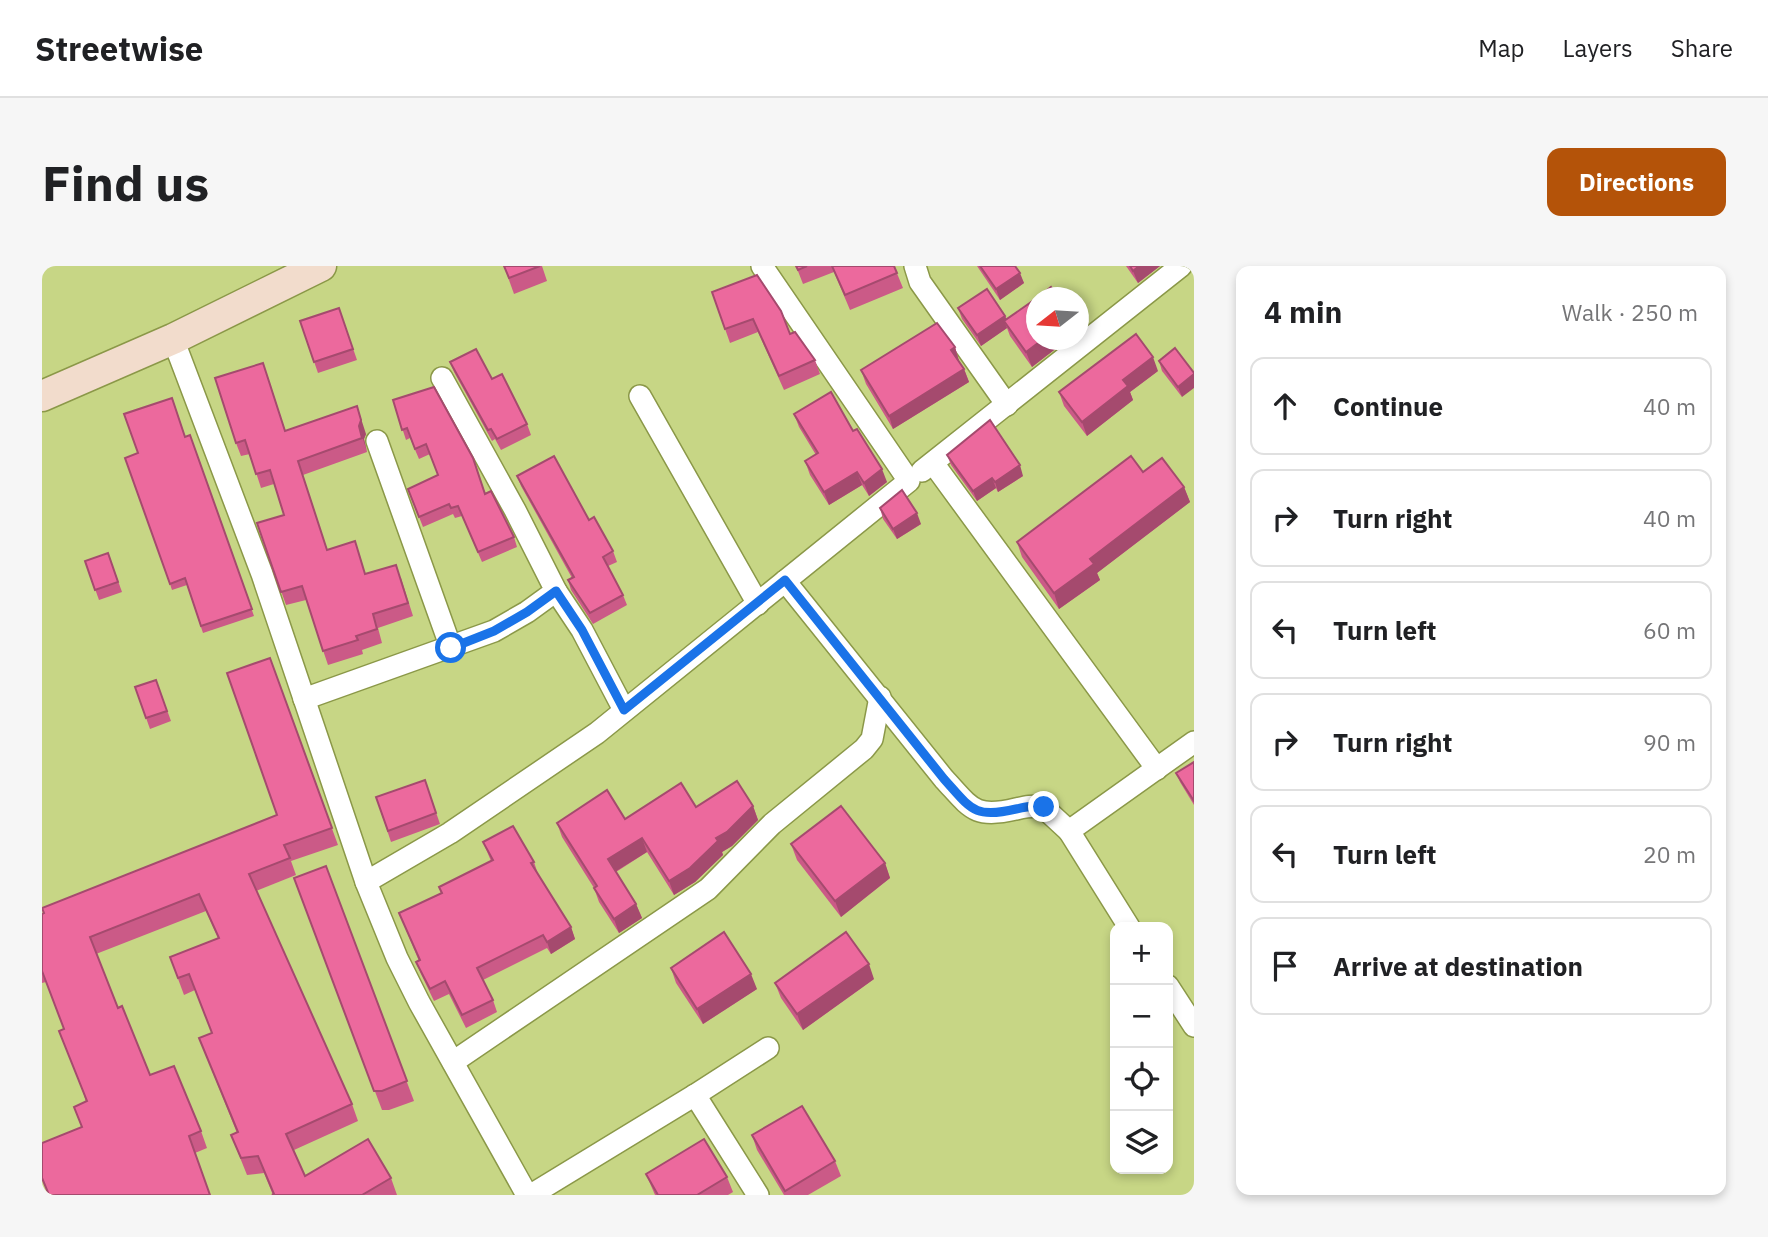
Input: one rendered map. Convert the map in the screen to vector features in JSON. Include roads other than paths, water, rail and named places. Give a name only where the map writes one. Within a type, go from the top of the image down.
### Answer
[{"type":"main road","points":[[42,396],[173,339],[321,266]]},
{"type":"street","points":[[762,266],[909,481]]},
{"type":"street","points":[[915,266],[920,282],[1007,405]]},
{"type":"street","points":[[366,882],[450,833],[597,733],[1181,266]]},
{"type":"street","points":[[173,339],[262,574],[366,882],[397,958],[419,1002],[529,1195],[768,1048]]},
{"type":"street","points":[[442,378],[556,591],[582,630],[624,710]]},
{"type":"street","points":[[640,396],[758,604]]},
{"type":"street","points":[[377,441],[451,648]]},
{"type":"street","points":[[933,463],[1157,769]]},
{"type":"street","points":[[785,580],[966,803],[992,815],[1028,806],[1044,807],[1069,831],[1126,922]]},
{"type":"street","points":[[304,699],[494,631],[556,591]]},
{"type":"street","points":[[453,1062],[708,889],[772,824],[864,749],[872,739],[880,697]]},
{"type":"street","points":[[1069,831],[1194,742]]},
{"type":"street","points":[[1173,994],[1194,1026]]},
{"type":"street","points":[[695,1095],[758,1195]]}]
